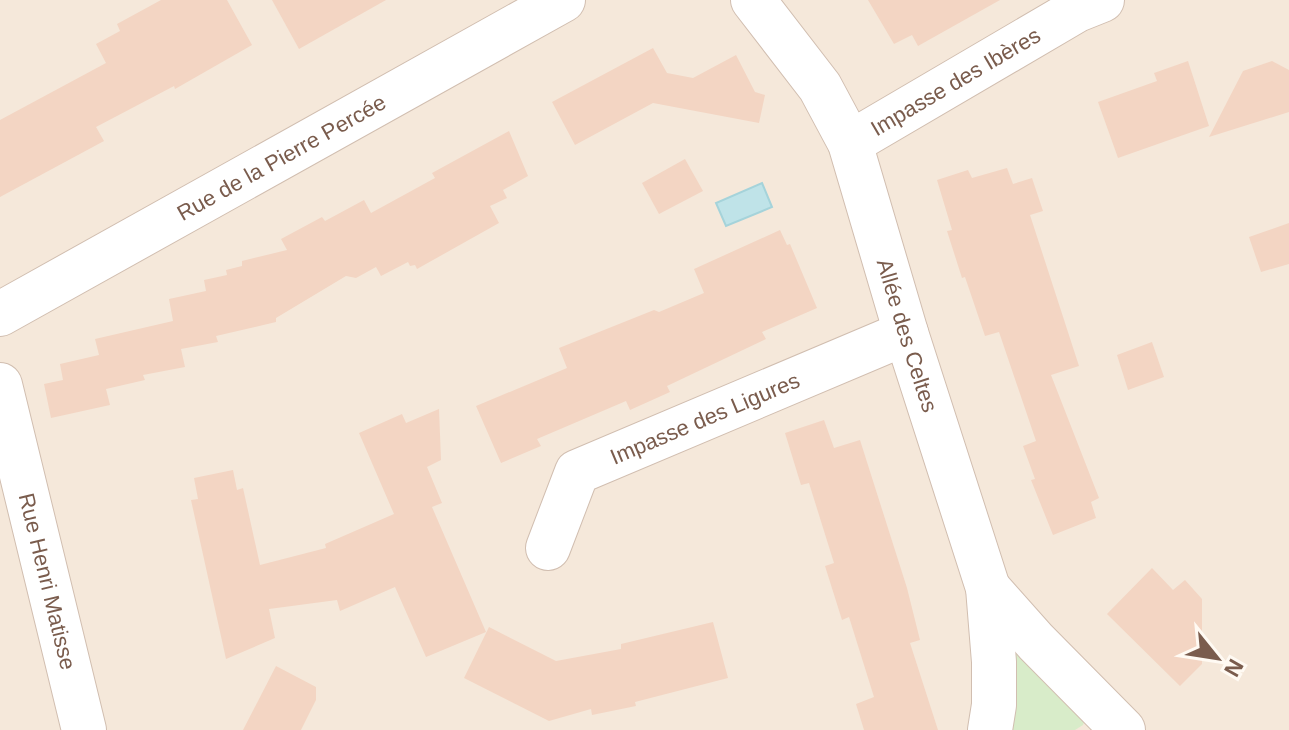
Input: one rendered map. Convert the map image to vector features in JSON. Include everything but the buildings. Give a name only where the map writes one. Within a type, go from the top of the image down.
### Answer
[{"type":"street","name":"Rue de la Pierre Percée","points":[[0,313],[563,0]]},
{"type":"street","name":"Allée des Celtes","points":[[753,0],[820,87],[850,143],[906,333],[988,588],[994,662],[990,730]]},
{"type":"street","name":"Allée des Celtes","points":[[792,0],[820,87]]},
{"type":"street","name":"Impasse des Ibères","points":[[850,143],[1077,10],[1102,0]]},
{"type":"street","name":"Impasse des Ligures","points":[[548,548],[577,472],[906,333]]},
{"type":"street","name":"Rue Henri Matisse","points":[[0,385],[84,730]]},
{"type":"street","name":"Allée des Celtes","points":[[988,588],[1036,642],[1123,730]]},
{"type":"shaded area","points":[[0,0],[1289,0],[1289,730],[0,730]]},
{"type":"green space","points":[[1008,644],[1086,717],[1083,725],[1075,730],[1009,730]]},
{"type":"water","points":[[762,183],[772,207],[726,226],[716,203]]}]
